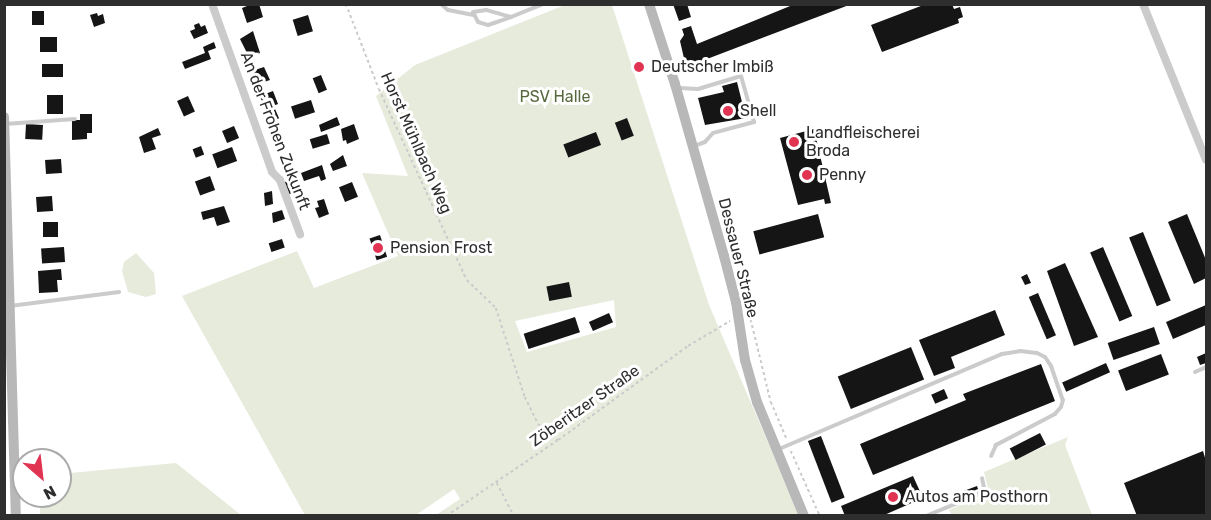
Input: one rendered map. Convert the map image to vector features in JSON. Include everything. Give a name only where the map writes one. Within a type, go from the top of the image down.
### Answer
[{"type":"main road","name":"Dessauer Straße","points":[[649,4],[693,146],[738,316],[745,360],[775,450],[804,516]]},
{"type":"main road","points":[[4,117],[16,516]]},
{"type":"street","name":"An der Frohen Zukunft","points":[[212,4],[272,172],[280,180],[300,234]]},
{"type":"street","points":[[1143,4],[1206,160]]},
{"type":"lane","points":[[441,4],[448,10],[474,15],[483,25],[543,4]]},
{"type":"lane","points":[[474,15],[474,11],[486,10],[511,17]]},
{"type":"lane","points":[[676,87],[698,89],[741,76],[754,122],[713,133],[705,142],[693,146]]},
{"type":"lane","points":[[5,124],[15,121],[75,119]]},
{"type":"lane","points":[[10,306],[119,292]]},
{"type":"lane","points":[[775,450],[1002,354],[1020,351],[1037,353],[1045,357],[1051,366],[1063,400],[1061,407],[1055,414],[996,445],[991,456]]},
{"type":"lane","points":[[1195,372],[1206,367]]},
{"type":"lane","points":[[926,516],[977,495],[984,488],[982,478]]},
{"type":"path","name":"Horst Mühlbach Weg","points":[[346,4],[379,89],[467,280],[496,308],[514,368],[529,406],[538,424],[558,440]]},
{"type":"path","name":"Zöberitzer Straße","points":[[446,516],[558,440],[688,346],[738,316]]},
{"type":"path","points":[[496,482],[514,516]]},
{"type":"green space","name":"PSV Halle","points":[[565,5],[612,5],[709,305],[799,515],[436,515],[460,499],[454,489],[416,515],[305,515],[182,296],[297,251],[314,288],[398,256],[362,173],[408,176],[376,96],[415,65]],"holes":[[[614,300],[616,327],[527,352],[515,321]]]},
{"type":"green space","points":[[136,253],[154,273],[156,294],[146,297],[128,292],[122,271],[124,262]]},
{"type":"green space","points":[[1068,437],[1065,445],[1092,515],[952,516],[949,510],[984,494],[988,488],[984,472]]},
{"type":"green space","points":[[176,463],[241,515],[40,515],[40,508],[72,508],[72,473]]},
{"type":"building","points":[[259,4],[263,17],[247,23],[242,8]]},
{"type":"building","points":[[673,4],[687,4],[691,17],[679,21]]},
{"type":"building","points":[[795,4],[849,5],[686,67],[680,41],[684,35],[682,29],[691,26],[697,44]]},
{"type":"building","points":[[926,4],[952,4],[954,9],[960,7],[963,17],[958,19],[959,23],[882,52],[871,25]]},
{"type":"building","points":[[32,11],[44,11],[44,25],[32,25]]},
{"type":"building","points":[[97,13],[98,16],[103,14],[105,23],[94,27],[90,15]]},
{"type":"building","points":[[308,15],[313,31],[298,36],[293,20]]},
{"type":"building","points":[[199,23],[201,27],[205,25],[208,33],[194,39],[190,31],[195,29],[194,25]]},
{"type":"building","points":[[253,31],[260,53],[249,57],[240,39]]},
{"type":"building","points":[[40,37],[57,37],[57,52],[40,52]]},
{"type":"building","points":[[214,42],[216,48],[208,51],[211,59],[185,69],[182,62],[205,53],[203,47]]},
{"type":"building","points":[[42,64],[63,64],[63,77],[42,77]]},
{"type":"building","points":[[264,67],[270,80],[258,84],[252,71]]},
{"type":"building","points":[[321,75],[327,90],[319,93],[313,78]]},
{"type":"building","points":[[737,82],[746,118],[705,125],[698,98],[724,92],[722,86]]},
{"type":"building","points":[[273,91],[278,104],[265,109],[260,96]]},
{"type":"building","points":[[47,95],[63,95],[63,114],[47,114]]},
{"type":"building","points":[[188,96],[195,112],[184,116],[177,101]]},
{"type":"building","points":[[311,100],[315,112],[295,119],[291,106]]},
{"type":"building","points":[[275,109],[279,118],[270,122],[266,113]]},
{"type":"building","points":[[80,114],[92,114],[92,133],[87,133],[87,139],[72,140],[72,120],[80,120]]},
{"type":"building","points":[[337,117],[340,125],[321,132],[319,125]]},
{"type":"building","points":[[627,118],[634,136],[622,140],[615,123]]},
{"type":"building","points":[[26,124],[43,125],[42,140],[25,139]]},
{"type":"building","points":[[354,124],[359,139],[347,144],[346,140],[343,141],[341,129]]},
{"type":"building","points":[[234,126],[239,138],[227,143],[222,131]]},
{"type":"building","points":[[158,128],[161,135],[152,138],[156,149],[144,153],[139,137]]},
{"type":"building","name":"Penny","points":[[814,129],[831,203],[825,204],[824,199],[798,205],[780,138]]},
{"type":"building","points":[[596,132],[601,145],[568,158],[563,145]]},
{"type":"building","points":[[327,134],[330,144],[313,149],[310,139]]},
{"type":"building","points":[[201,146],[204,154],[196,158],[193,149]]},
{"type":"building","points":[[232,147],[237,161],[217,168],[212,154]]},
{"type":"building","points":[[343,155],[347,166],[333,171],[330,164]]},
{"type":"building","points":[[61,159],[62,173],[46,174],[45,160]]},
{"type":"building","points":[[322,165],[326,179],[321,181],[319,176],[304,181],[301,173]]},
{"type":"building","points":[[210,176],[215,190],[200,196],[195,181]]},
{"type":"building","points":[[290,180],[295,192],[290,194],[284,182]]},
{"type":"building","points":[[352,182],[358,197],[345,202],[339,187]]},
{"type":"building","points":[[272,191],[273,204],[265,206],[264,193]]},
{"type":"building","points":[[52,196],[53,211],[37,212],[36,197]]},
{"type":"building","points":[[324,199],[329,214],[319,218],[315,208],[319,207],[317,201]]},
{"type":"building","points":[[224,206],[230,222],[217,226],[214,217],[203,220],[201,212]]},
{"type":"building","points":[[282,210],[285,219],[273,223],[272,213]]},
{"type":"building","points":[[818,214],[824,237],[759,255],[753,231]]},
{"type":"building","points":[[1187,214],[1206,260],[1206,278],[1194,284],[1168,222]]},
{"type":"building","points":[[43,222],[58,222],[58,237],[43,237]]},
{"type":"building","points":[[1143,232],[1171,301],[1157,306],[1129,238]]},
{"type":"building","name":"Pension Frost","points":[[380,235],[387,257],[377,260],[370,238]]},
{"type":"building","points":[[282,239],[285,248],[271,252],[269,243]]},
{"type":"building","points":[[64,247],[65,262],[42,264],[41,249]]},
{"type":"building","points":[[1103,247],[1132,316],[1119,322],[1090,252]]},
{"type":"building","points":[[1065,263],[1098,337],[1074,346],[1047,271]]},
{"type":"building","points":[[61,269],[62,280],[57,280],[58,292],[39,293],[38,271]]},
{"type":"building","points":[[1027,274],[1031,283],[1025,285],[1021,277]]},
{"type":"building","points":[[569,282],[572,297],[549,301],[546,286]]},
{"type":"building","points":[[1038,293],[1056,335],[1047,339],[1029,297]]},
{"type":"building","points":[[1206,305],[1206,325],[1173,339],[1166,322]]},
{"type":"building","points":[[995,310],[1005,335],[951,357],[955,368],[934,376],[919,340]]},
{"type":"building","points":[[609,313],[613,322],[593,331],[589,322]]},
{"type":"building","points":[[575,317],[580,332],[529,349],[524,334]]},
{"type":"building","points":[[1154,327],[1160,344],[1114,360],[1108,343]]},
{"type":"building","points":[[911,347],[924,379],[851,409],[838,377]]},
{"type":"building","points":[[1206,353],[1206,363],[1200,365],[1197,357]]},
{"type":"building","points":[[1161,354],[1169,375],[1126,391],[1118,370]]},
{"type":"building","points":[[1106,363],[1110,372],[1066,392],[1062,383]]},
{"type":"building","points":[[1041,364],[1055,401],[873,475],[860,444],[966,400],[963,394]]},
{"type":"building","points":[[944,389],[948,398],[935,404],[931,395]]},
{"type":"building","points":[[1040,433],[1046,445],[1016,460],[1010,448]]},
{"type":"building","points":[[821,436],[845,498],[832,503],[808,441]]},
{"type":"building","points":[[1203,451],[1206,461],[1206,516],[1137,516],[1124,483]]},
{"type":"building","name":"Autos am Posthorn","points":[[913,476],[923,498],[882,516],[845,516],[841,506]]},
{"type":"building","points":[[977,486],[978,489],[962,496],[961,492]]},
{"type":"place","name":"Deutscher Imbiß","points":[[639,67]]},
{"type":"place","name":"Shell","points":[[728,111]]},
{"type":"place","name":"Landfleischerei Broda","points":[[794,142]]},
{"type":"place","name":"Penny","points":[[807,175]]},
{"type":"place","name":"Pension Frost","points":[[378,248]]},
{"type":"place","name":"Autos am Posthorn","points":[[893,497]]}]
